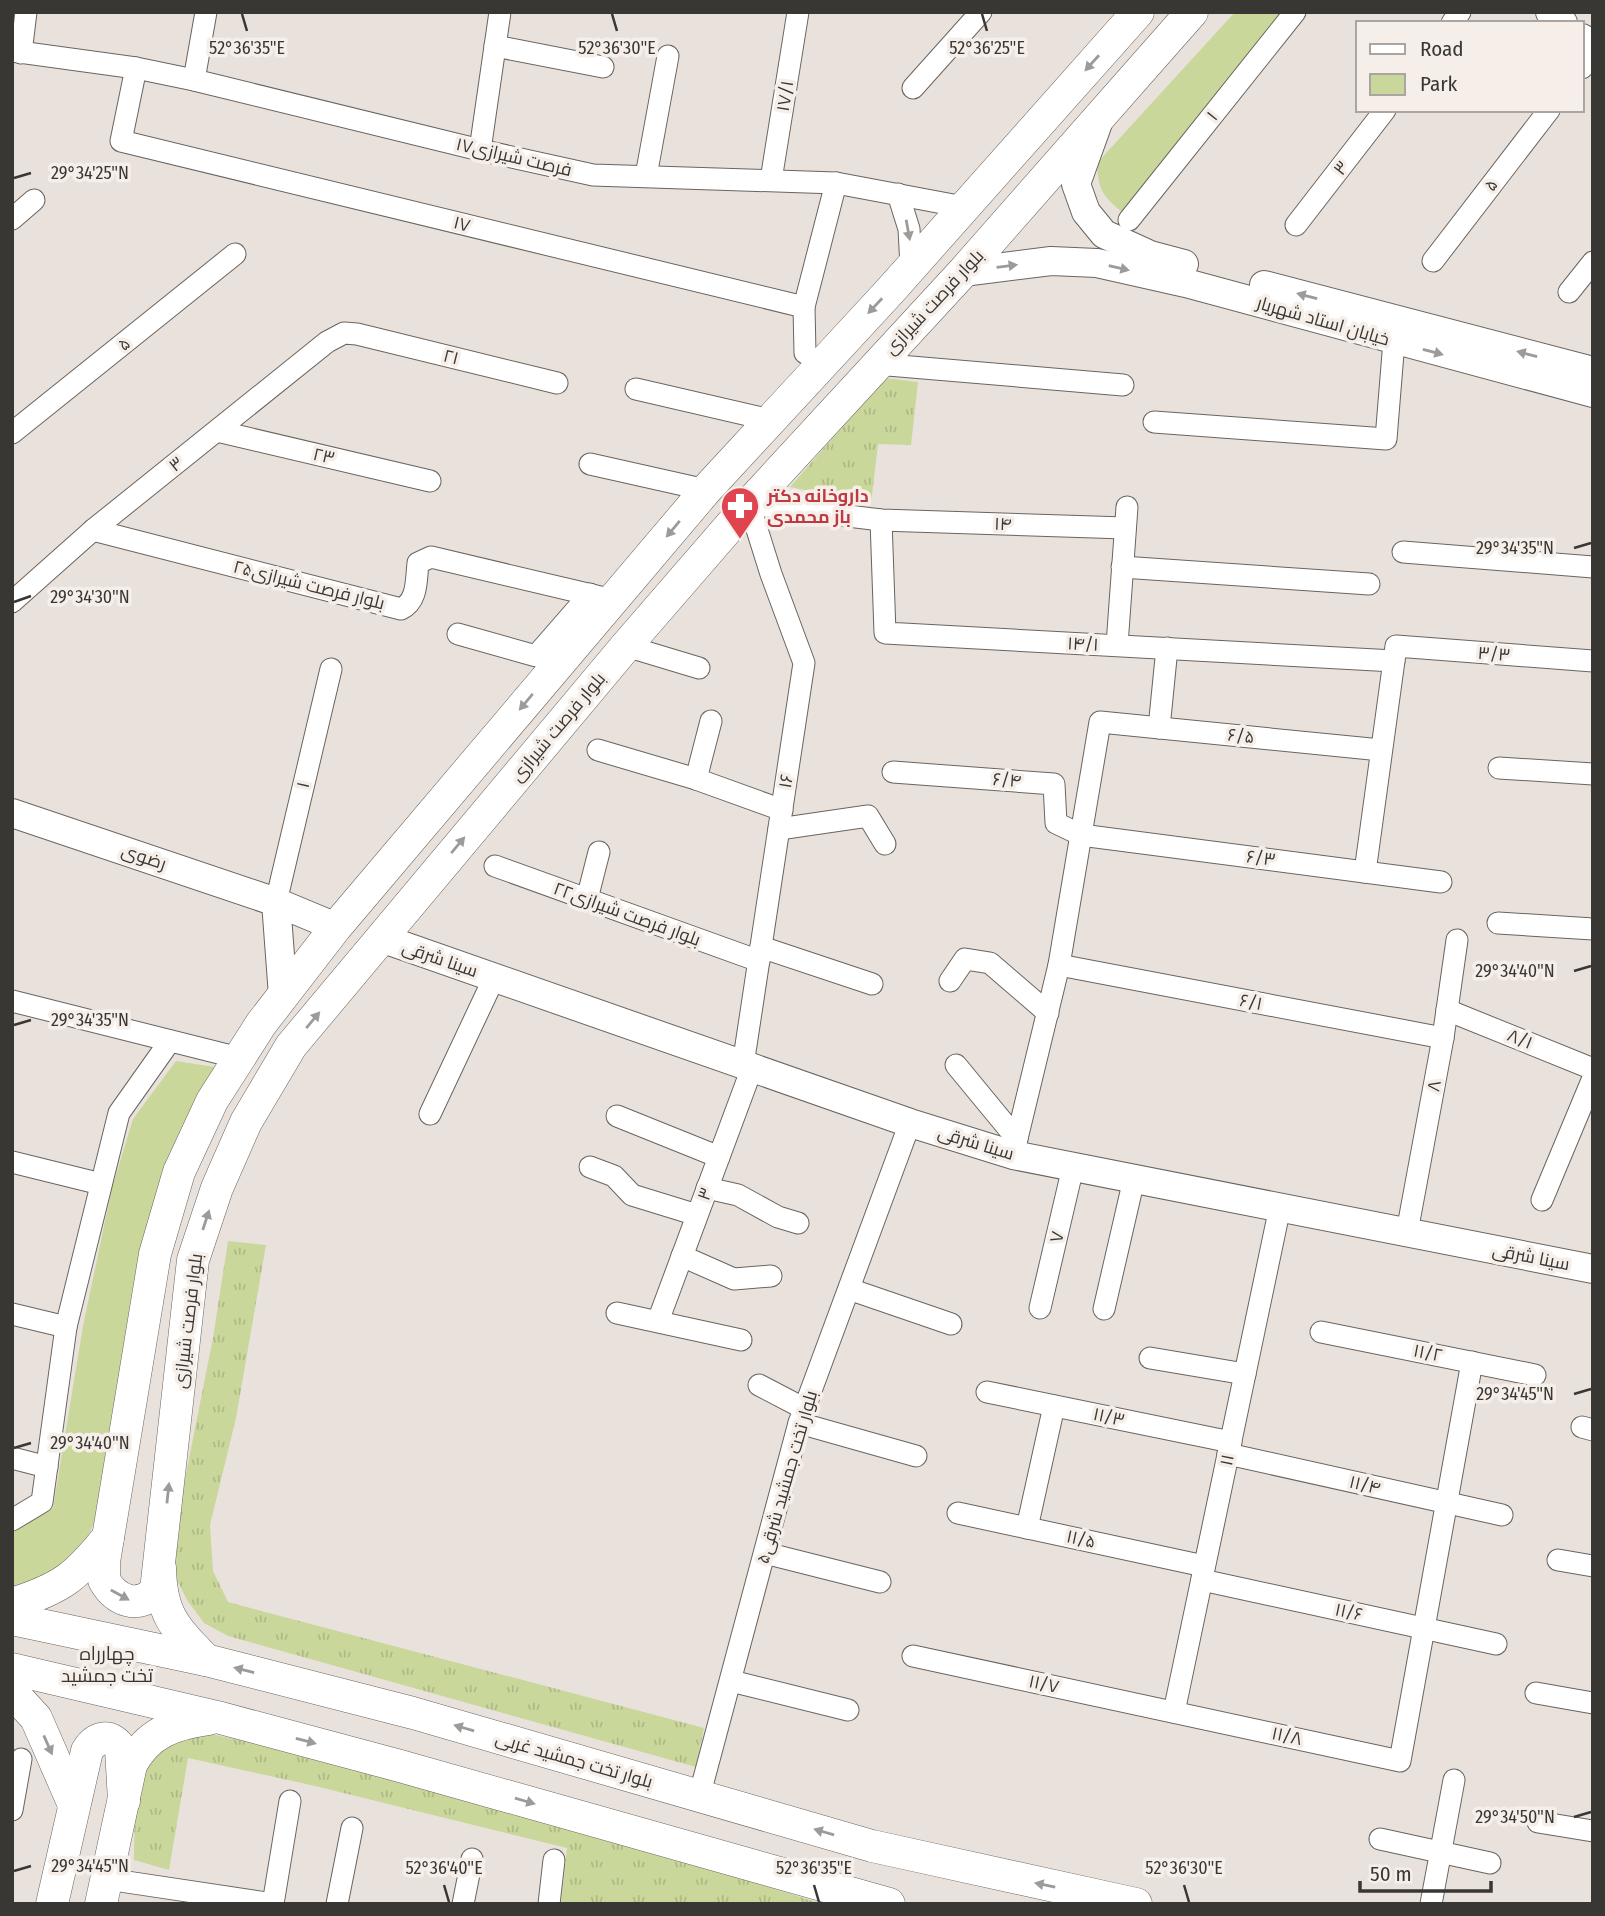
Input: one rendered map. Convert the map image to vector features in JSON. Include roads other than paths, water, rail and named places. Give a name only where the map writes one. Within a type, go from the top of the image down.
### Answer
[{"type":"main road","points":[[160,1560],[156,1590],[149,1597],[136,1602],[117,1597],[104,1580],[155,1254],[179,1172],[212,1101],[239,1058],[336,927],[550,657],[601,597],[706,490],[911,267],[1138,12]]},
{"type":"main road","name":"بلوار فرصت شیرازی","points":[[160,1560],[193,1260],[216,1188],[246,1122],[291,1046],[626,646],[749,504],[963,272],[1192,12]]},
{"type":"main road","points":[[12,1604],[62,1585],[86,1564],[109,1535]]},
{"type":"main road","points":[[160,1560],[165,1608],[180,1633],[206,1660]]},
{"type":"main road","name":"بلوار تخت جمشید غربی","points":[[12,1619],[206,1660],[413,1713],[872,1846],[1136,1904]]},
{"type":"main road","points":[[12,1670],[217,1717],[590,1820],[837,1898],[888,1904]]},
{"type":"main road","points":[[12,1692],[36,1718],[74,1805]]},
{"type":"main road","points":[[104,1891],[131,1765],[137,1754],[161,1732],[178,1724],[217,1717]]},
{"type":"main road","points":[[52,1904],[87,1751],[92,1743],[101,1738],[110,1738],[121,1749],[124,1801]]},
{"type":"main road","points":[[590,1820],[606,1769]]},
{"type":"street","points":[[26,12],[17,52],[136,68]]},
{"type":"street","points":[[194,80],[206,12]]},
{"type":"street","name":"۱۷/۱","points":[[771,180],[798,12]]},
{"type":"street","points":[[962,34],[963,12]]},
{"type":"street","points":[[914,88],[981,12]]},
{"type":"street","name":"۱","points":[[1129,220],[1295,12]]},
{"type":"street","points":[[480,150],[495,46],[493,14]]},
{"type":"street","points":[[495,46],[603,67]]},
{"type":"street","points":[[646,176],[668,56]]},
{"type":"street","name":"۱۷فرصت شیرازی","points":[[136,68],[593,175],[836,183],[964,207]]},
{"type":"street","name":"۱۷","points":[[136,68],[121,141],[804,307]]},
{"type":"street","name":"۳","points":[[1297,225],[1383,112]]},
{"type":"street","name":"۵","points":[[1433,261],[1547,112]]},
{"type":"street","name":"خیابان استاد شهریار","points":[[1100,117],[1076,184],[1086,212],[1104,234],[1150,255],[1593,371]]},
{"type":"street","points":[[805,353],[804,307],[836,183]]},
{"type":"street","points":[[898,194],[909,229],[911,267]]},
{"type":"street","points":[[12,219],[34,201]]},
{"type":"street","name":"۵","points":[[12,433],[235,254]]},
{"type":"street","name":"خیابان استاد شهریار","points":[[963,272],[1051,261],[1097,263],[1186,283],[1593,393]]},
{"type":"street","points":[[1569,292],[1593,262]]},
{"type":"street","name":"۳","points":[[12,601],[93,530],[327,342],[344,333]]},
{"type":"street","name":"۲۱","points":[[344,333],[557,383]]},
{"type":"street","points":[[1154,422],[1386,439],[1394,341]]},
{"type":"street","points":[[876,364],[1123,385]]},
{"type":"street","points":[[636,389],[770,420]]},
{"type":"street","name":"۲۳","points":[[217,431],[430,481]]},
{"type":"street","points":[[590,464],[706,490]]},
{"type":"street","name":"۱۴","points":[[749,504],[881,520],[1126,518],[1122,567]]},
{"type":"street","name":"۱۶","points":[[748,1066],[760,954],[804,663],[749,504]]},
{"type":"street","name":"۱۴/۱","points":[[881,520],[885,633],[1167,648],[1395,654]]},
{"type":"street","name":"بلوار فرصت شیرازی۲۵","points":[[93,530],[401,609],[413,600],[418,563],[431,557],[601,597]]},
{"type":"street","points":[[1403,552],[1593,567]]},
{"type":"street","points":[[1117,645],[1122,567],[1369,584]]},
{"type":"street","points":[[458,634],[550,657]]},
{"type":"street","points":[[626,646],[699,668]]},
{"type":"street","points":[[1159,728],[1167,648]]},
{"type":"street","points":[[1365,872],[1395,654]]},
{"type":"street","name":"۳/۳","points":[[1395,654],[1593,661]]},
{"type":"street","name":"۱","points":[[276,902],[331,669]]},
{"type":"street","points":[[696,779],[711,721]]},
{"type":"street","name":"۶/۵","points":[[1081,835],[1100,722],[1381,750]]},
{"type":"street","points":[[598,750],[696,779],[780,819],[868,816],[885,844]]},
{"type":"street","points":[[1499,768],[1593,774]]},
{"type":"street","name":"۶/۴","points":[[893,772],[1054,784],[1056,823],[1081,835]]},
{"type":"street","name":"رضوی","points":[[12,813],[276,902],[336,927]]},
{"type":"street","points":[[1015,1147],[1059,965],[1081,835]]},
{"type":"street","name":"۶/۳","points":[[1081,835],[1441,882]]},
{"type":"street","points":[[587,899],[599,852]]},
{"type":"street","name":"بلوار فرصت شیرازی۲۲","points":[[495,866],[587,899],[760,954],[872,984]]},
{"type":"street","points":[[276,902],[283,996]]},
{"type":"street","points":[[1498,923],[1593,929]]},
{"type":"street","name":"سینا شرقی","points":[[381,938],[910,1123],[1015,1147],[1073,1167],[1593,1269]]},
{"type":"street","name":"۸","points":[[1407,1232],[1443,1038],[1457,940]]},
{"type":"street","points":[[950,981],[965,959],[990,963],[1048,1013]]},
{"type":"street","name":"۶/۱","points":[[1059,965],[1443,1038]]},
{"type":"street","points":[[430,1114],[494,978]]},
{"type":"street","points":[[12,1001],[239,1058]]},
{"type":"street","name":"۸/۱","points":[[1447,1010],[1593,1069]]},
{"type":"street","points":[[12,1520],[42,1502],[66,1327],[118,1113],[170,1041]]},
{"type":"street","points":[[956,1065],[1015,1147]]},
{"type":"street","name":"۳","points":[[657,1321],[719,1157],[748,1066]]},
{"type":"street","points":[[1542,1200],[1593,1078]]},
{"type":"street","points":[[617,1116],[719,1157]]},
{"type":"street","name":"بلوار تخت جمشید شرقی۵","points":[[699,1797],[802,1416],[910,1123]]},
{"type":"street","points":[[12,1162],[101,1184]]},
{"type":"street","points":[[590,1167],[614,1175],[632,1195],[697,1215]]},
{"type":"street","name":"۷","points":[[1040,1308],[1073,1167]]},
{"type":"street","points":[[1104,1309],[1134,1179]]},
{"type":"street","points":[[707,1188],[738,1195],[778,1217],[798,1223]]},
{"type":"street","name":"۱۱","points":[[1174,1712],[1280,1207]]},
{"type":"street","points":[[682,1256],[734,1279],[771,1276]]},
{"type":"street","points":[[849,1289],[951,1324]]},
{"type":"street","points":[[617,1312],[741,1340]]},
{"type":"street","points":[[12,1314],[66,1327]]},
{"type":"street","name":"۱۱/۲","points":[[1321,1332],[1535,1375]]},
{"type":"street","points":[[1150,1358],[1245,1374]]},
{"type":"street","points":[[1424,1628],[1472,1362]]},
{"type":"street","points":[[759,1385],[802,1416],[916,1456]]},
{"type":"street","name":"۱۱/۳","points":[[988,1392],[1229,1448]]},
{"type":"street","points":[[1027,1528],[1054,1406]]},
{"type":"street","name":"۱۱/۴","points":[[1229,1448],[1502,1515]]},
{"type":"street","points":[[12,1458],[47,1466]]},
{"type":"street","name":"۱۱/۵","points":[[958,1513],[1203,1573]]},
{"type":"street","points":[[765,1553],[880,1582]]},
{"type":"street","points":[[1558,1560],[1593,1566]]},
{"type":"street","name":"۱۱/۶","points":[[1203,1573],[1496,1644]]},
{"type":"street","name":"۱۱/۸","points":[[1174,1712],[1400,1761],[1424,1628]]},
{"type":"street","name":"۱۱/۷","points":[[913,1656],[1174,1712]]},
{"type":"street","points":[[730,1681],[848,1710]]},
{"type":"street","points":[[1536,1693],[1593,1703]]},
{"type":"street","points":[[12,1810],[21,1759]]},
{"type":"street","points":[[1431,1904],[1454,1780]]},
{"type":"street","points":[[104,1891],[273,1904],[290,1801]]},
{"type":"street","points":[[1538,1822],[1593,1831]]},
{"type":"street","points":[[337,1904],[352,1828]]},
{"type":"street","points":[[1380,1839],[1490,1863]]},
{"type":"street","points":[[463,1904],[472,1859]]},
{"type":"street","points":[[549,1904],[554,1860]]},
{"type":"place","name":"داروخانه دکتر باز محمدی","points":[[740,540]]},
{"type":"district","name":"چهارراه تخت جمشید","points":[[107,1664]]}]
